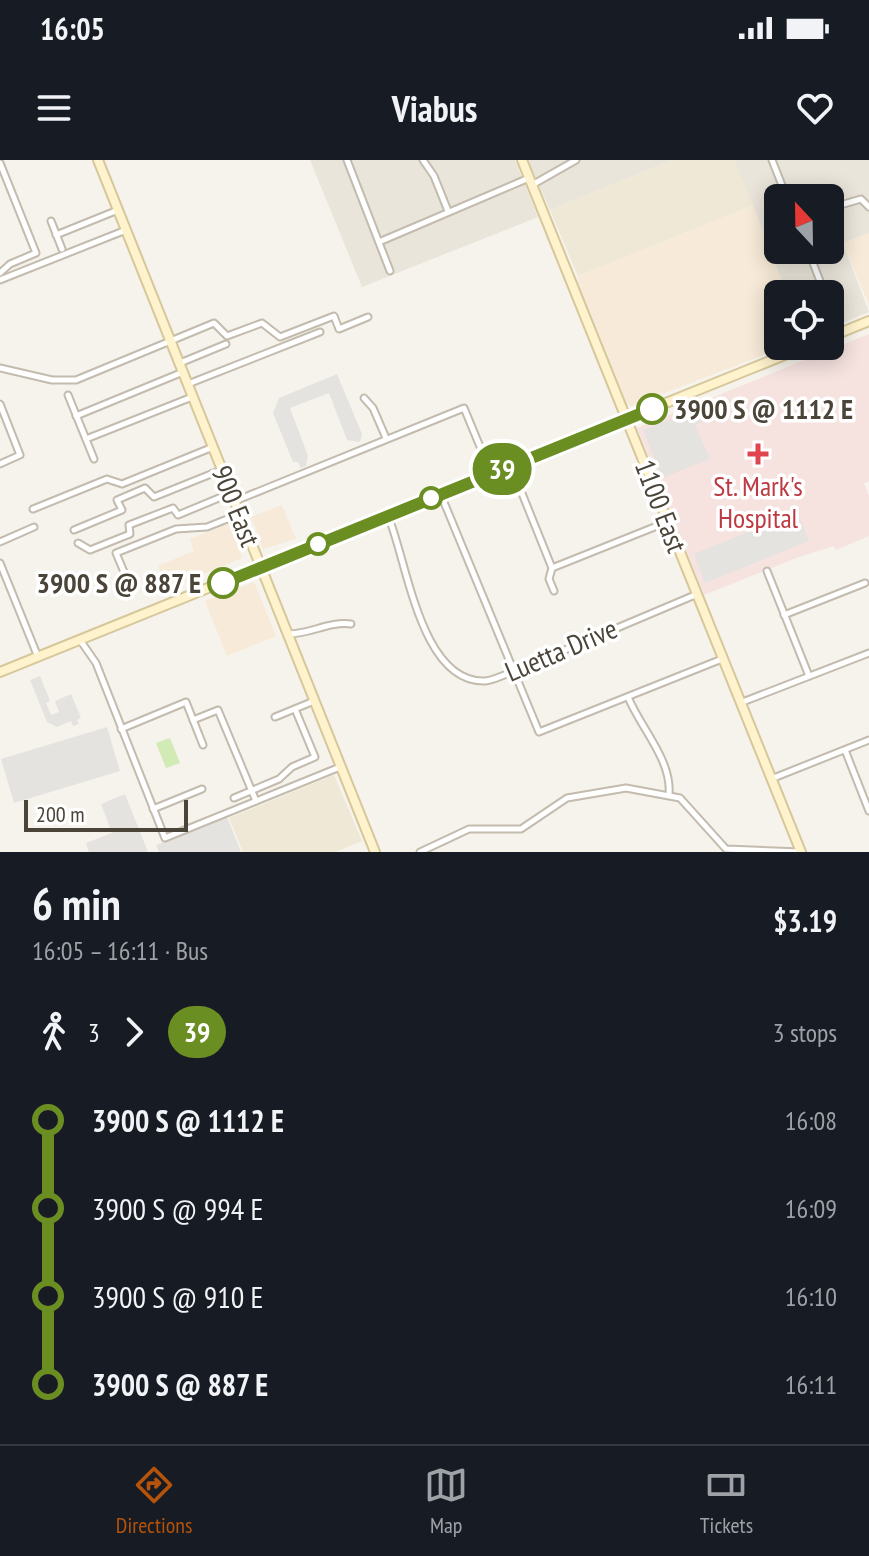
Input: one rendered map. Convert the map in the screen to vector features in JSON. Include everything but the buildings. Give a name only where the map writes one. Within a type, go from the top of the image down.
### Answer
[{"type":"main road","name":"1100 East","points":[[522,160],[801,852]]},
{"type":"main road","name":"900 East","points":[[101,161],[375,852]]},
{"type":"main road","points":[[844,331],[869,321]]},
{"type":"main road","points":[[0,672],[772,360]]},
{"type":"street","points":[[347,160],[390,271]]},
{"type":"street","points":[[423,160],[434,176],[448,211]]},
{"type":"street","points":[[379,242],[576,160]]},
{"type":"street","points":[[772,160],[781,184]]},
{"type":"street","points":[[0,163],[36,253],[10,264],[0,273]]},
{"type":"street","points":[[844,204],[861,199],[869,207]]},
{"type":"street","points":[[56,235],[118,210]]},
{"type":"street","points":[[51,221],[62,249]]},
{"type":"street","points":[[0,280],[126,230]]},
{"type":"street","points":[[0,368],[52,380],[76,380],[215,323],[227,336],[262,323],[280,337],[334,316],[339,329],[368,317]]},
{"type":"street","points":[[188,385],[320,332]]},
{"type":"street","points":[[76,416],[226,344]]},
{"type":"street","points":[[68,395],[94,459]]},
{"type":"street","points":[[86,439],[192,397]]},
{"type":"street","points":[[364,398],[373,408],[386,438]]},
{"type":"street","points":[[0,404],[20,455],[0,464]]},
{"type":"street","points":[[78,543],[90,550],[130,534],[129,525],[173,508],[178,515],[233,497],[464,408],[492,474]]},
{"type":"street","points":[[33,509],[107,479],[122,484],[213,447]]},
{"type":"street","points":[[511,466],[552,568],[549,579],[554,591]]},
{"type":"street","points":[[74,530],[122,510],[117,500],[145,488],[154,497],[221,470]]},
{"type":"street","points":[[441,494],[539,732],[722,659]]},
{"type":"street","points":[[124,572],[116,553],[176,529],[207,527],[240,514]]},
{"type":"street","name":"Luetta Drive","points":[[388,516],[400,545],[406,578],[446,667],[485,682],[695,595]]},
{"type":"street","points":[[552,568],[667,522]]},
{"type":"street","points":[[0,542],[34,527]]},
{"type":"street","points":[[0,563],[38,657]]},
{"type":"street","points":[[767,571],[809,676]]},
{"type":"street","points":[[784,615],[865,583]]},
{"type":"street","points":[[288,634],[305,635],[334,624],[351,624]]},
{"type":"street","points":[[80,640],[96,663],[165,838],[341,767]]},
{"type":"street","points":[[739,704],[869,653]]},
{"type":"street","points":[[628,697],[651,739],[669,782],[669,794]]},
{"type":"street","points":[[275,717],[315,701]]},
{"type":"street","points":[[121,729],[186,702],[203,745]]},
{"type":"street","points":[[234,798],[283,778],[292,767],[315,757],[295,709]]},
{"type":"street","points":[[193,720],[218,710],[256,801]]},
{"type":"street","points":[[770,780],[869,740]]},
{"type":"street","points":[[845,750],[869,811]]},
{"type":"street","points":[[420,852],[469,829],[521,829],[559,802],[575,796],[626,788],[680,798],[725,850],[801,852]]},
{"type":"street","points":[[153,809],[202,789]]},
{"type":"shaded area","points":[[310,160],[515,160],[538,217],[362,287]]},
{"type":"shaded area","points":[[528,160],[672,160],[550,210]]},
{"type":"shaded area","points":[[672,160],[734,160],[753,205],[578,276],[550,210]]},
{"type":"shaded area","points":[[734,160],[869,160],[869,233],[844,243],[844,184],[764,184],[764,236]]},
{"type":"shaded area","points":[[753,205],[764,234],[764,264],[776,264],[782,280],[764,280],[764,355],[631,406],[626,404],[577,283],[578,276]]},
{"type":"shaded area","points":[[869,233],[869,305],[844,245],[844,243]]},
{"type":"shaded area","points":[[844,246],[869,312],[844,322],[844,280],[781,280],[775,264],[844,264]]},
{"type":"shaded area","name":"St. Mark's Hospital","points":[[869,334],[869,481],[864,483],[869,496],[869,536],[836,550],[834,546],[799,557],[704,595],[637,428],[805,360],[844,360],[844,344]]},
{"type":"shaded area","points":[[337,374],[362,434],[360,442],[347,440],[329,393],[290,408],[308,456],[306,466],[301,468],[298,462],[293,462],[273,413],[279,398]]},
{"type":"shaded area","points":[[704,406],[709,419],[695,425],[710,459],[662,478],[643,430]]},
{"type":"shaded area","points":[[282,505],[296,539],[263,549],[251,517]]},
{"type":"shaded area","points":[[797,512],[809,541],[705,583],[694,554]]},
{"type":"shaded area","points":[[230,523],[242,558],[168,589],[158,566],[194,551],[190,539]]},
{"type":"shaded area","points":[[254,582],[276,636],[227,656],[205,601]]},
{"type":"shaded area","points":[[40,676],[50,701],[46,703],[51,715],[59,712],[55,701],[71,694],[81,718],[77,720],[79,724],[73,726],[71,721],[57,727],[47,722],[30,680]]},
{"type":"shaded area","points":[[107,727],[120,771],[14,803],[1,759]]},
{"type":"shaded area","points":[[334,775],[362,841],[336,852],[243,852],[229,818]]},
{"type":"shaded area","points":[[125,794],[148,852],[89,852],[86,843],[112,833],[101,804]]},
{"type":"shaded area","points":[[227,817],[241,852],[159,852],[156,845]]},
{"type":"green space","points":[[170,738],[180,763],[166,768],[156,743]]},
{"type":"bus line","name":"39","points":[[223,583],[652,409]]},
{"type":"place","name":"3900 S @ 1112 E","points":[[652,409]]},
{"type":"place","name":"St. Mark's Hospital","points":[[758,454]]},
{"type":"place","name":"3900 S @ 887 E","points":[[223,583]]}]
